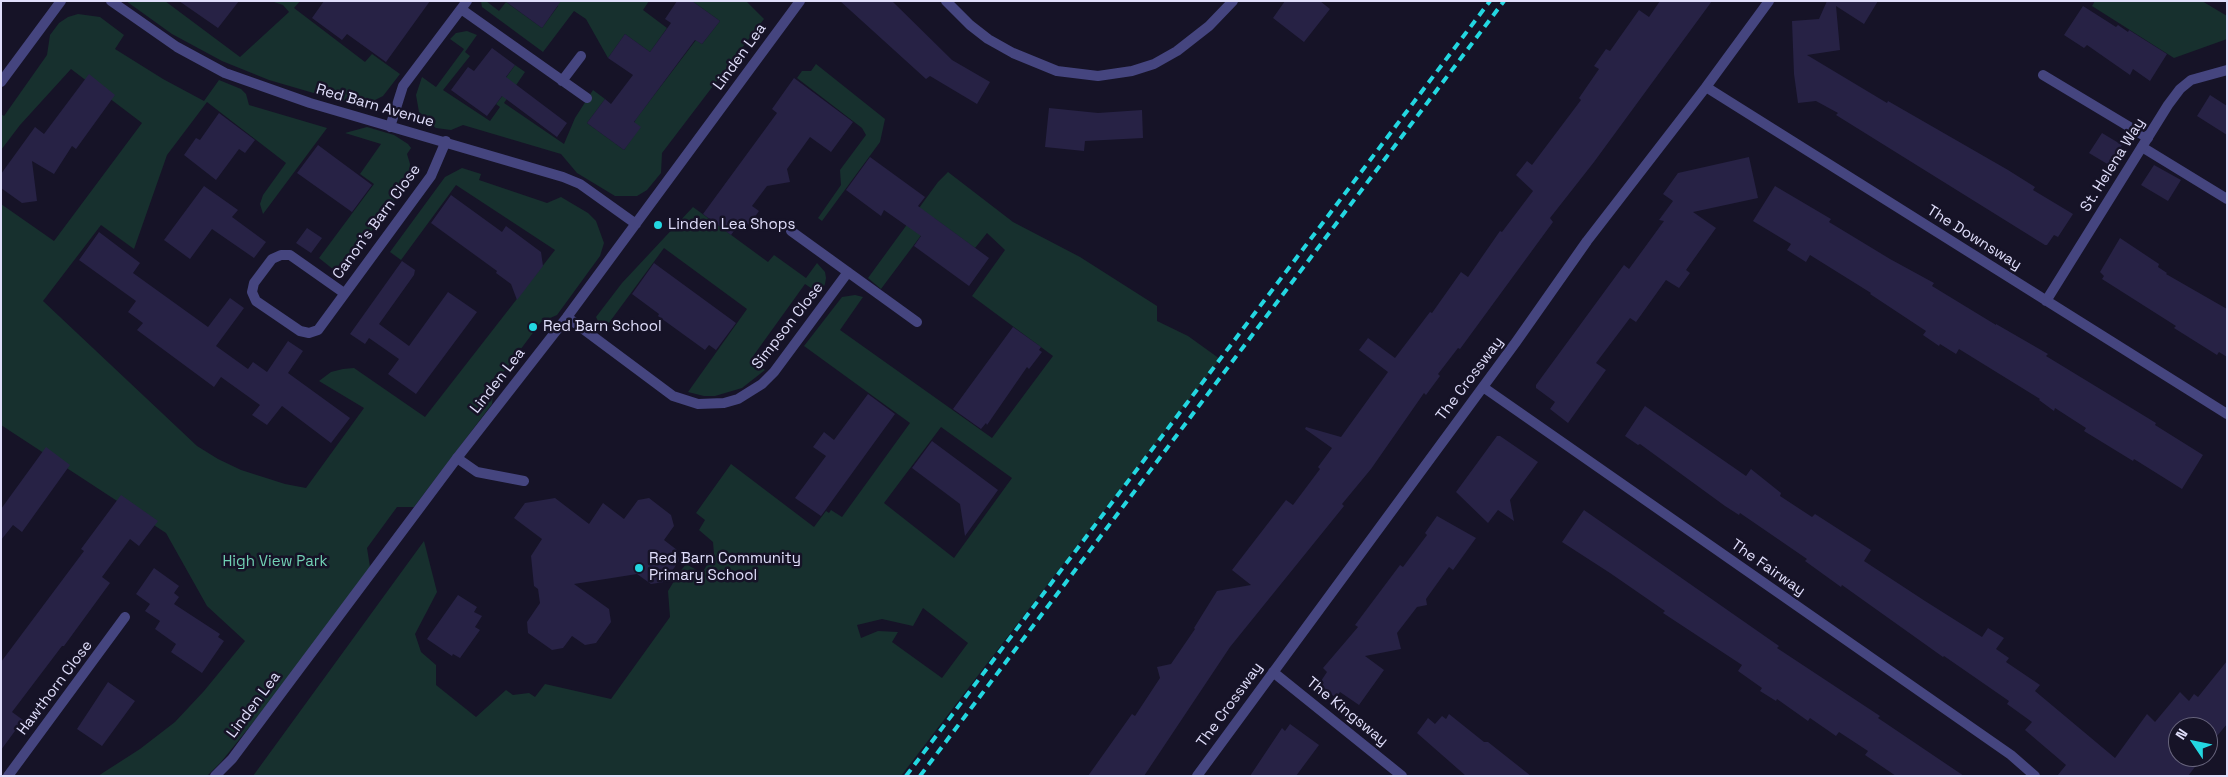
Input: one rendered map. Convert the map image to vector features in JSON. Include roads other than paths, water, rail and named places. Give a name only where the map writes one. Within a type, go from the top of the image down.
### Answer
[{"type":"street","points":[[1,82],[61,1]]},
{"type":"street","name":"Red Barn Avenue","points":[[112,1],[156,34],[225,73],[310,103],[390,127],[446,141],[563,177],[580,184],[636,224]]},
{"type":"street","name":"Linden Lea","points":[[215,776],[232,759],[457,458],[566,317],[800,1]]},
{"type":"street","points":[[946,1],[970,25],[988,39],[1013,53],[1057,70],[1098,76],[1132,72],[1154,64],[1177,51],[1209,26],[1232,1]]},
{"type":"street","name":"The Crossway","points":[[1197,776],[1483,387],[1587,241],[1706,87],[1769,1]]},
{"type":"street","points":[[390,127],[403,86],[464,5],[562,81],[587,98]]},
{"type":"street","points":[[562,81],[581,56]]},
{"type":"street","name":"St. Helena Way","points":[[2046,301],[2180,89],[2191,80],[2226,71]]},
{"type":"street","points":[[2043,75],[2227,199]]},
{"type":"street","name":"The Downsway","points":[[1706,87],[2227,414]]},
{"type":"street","name":"Canon's Barn Close","points":[[344,293],[290,255],[280,255],[272,259],[254,283],[252,292],[256,300],[300,331],[309,333],[318,330],[431,176],[446,141]]},
{"type":"street","points":[[791,231],[917,322]]},
{"type":"street","name":"Simpson Close","points":[[566,317],[673,396],[698,404],[724,403],[744,395],[762,384],[774,372],[848,272]]},
{"type":"street","name":"The Fairway","points":[[1483,387],[2011,755],[2035,776]]},
{"type":"street","points":[[457,458],[477,472],[524,481]]},
{"type":"street","name":"Hawthorn Close","points":[[8,776],[125,617]]},
{"type":"street","name":"The Kingsway","points":[[1273,672],[1402,776]]},
{"type":"railway","points":[[906,776],[1490,1]]},
{"type":"railway","points":[[920,776],[1504,1]]},
{"type":"place","name":"Linden Lea Shops","points":[[658,225]]},
{"type":"place","name":"Red Barn School","points":[[533,327]]},
{"type":"place","name":"Red Barn Community Primary School","points":[[639,568]]},
{"type":"park label","name":"High View Park","points":[[275,562]]}]
